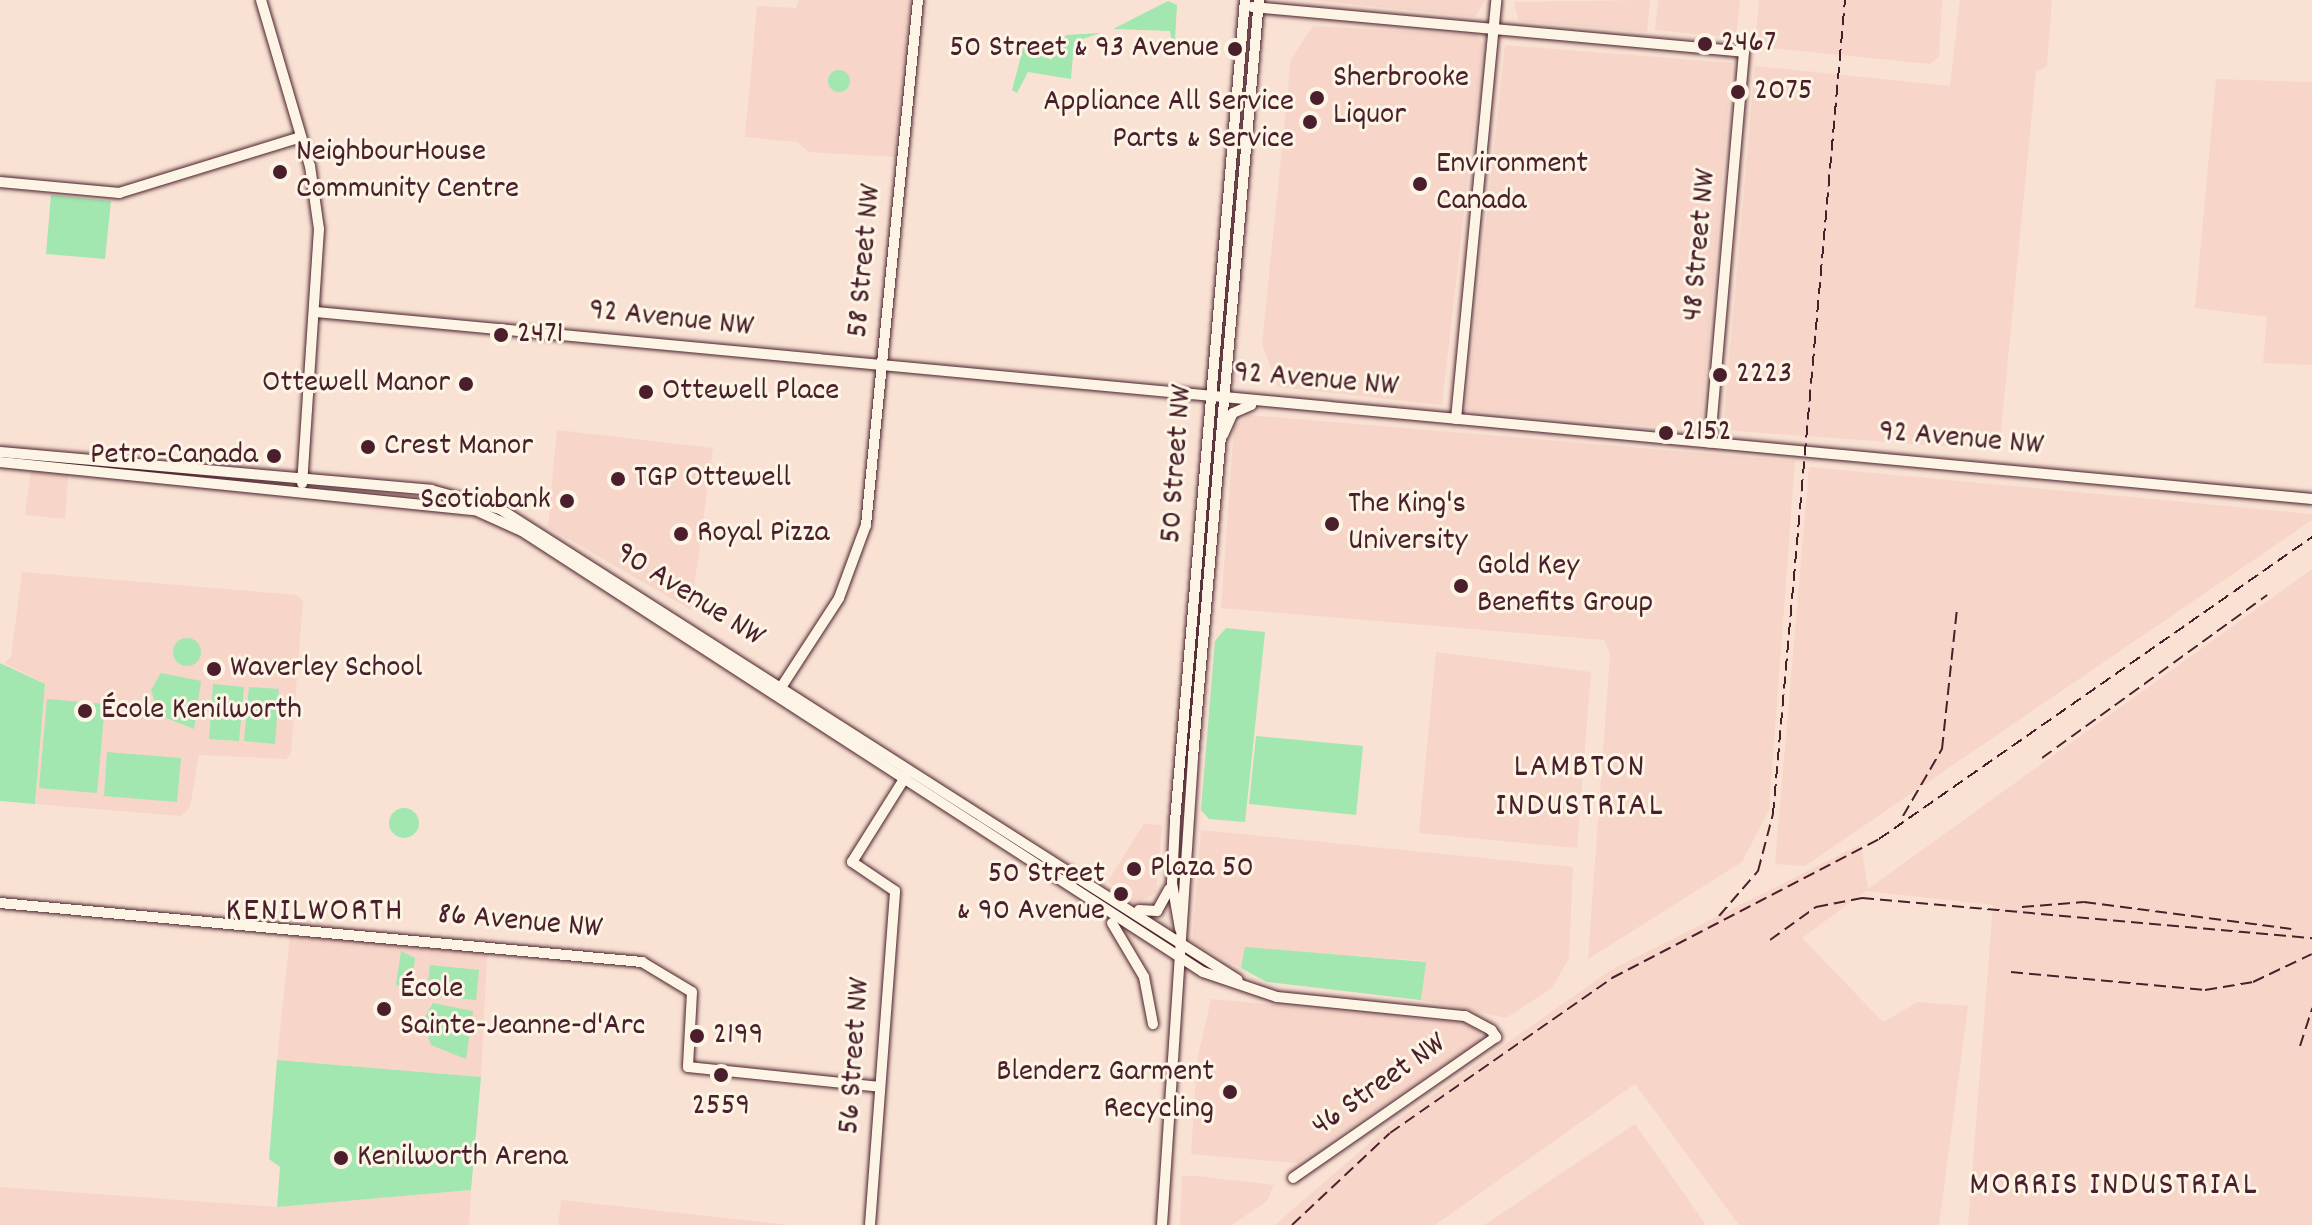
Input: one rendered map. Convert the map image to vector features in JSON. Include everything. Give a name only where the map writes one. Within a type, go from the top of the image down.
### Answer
[{"type":"main road","points":[[261,0],[301,137],[319,229],[316,312],[302,484]]},
{"type":"main road","name":"58 Street NW","points":[[776,696],[839,598],[860,549],[883,366],[918,0]]},
{"type":"main road","points":[[1456,419],[1496,0]]},
{"type":"main road","points":[[1245,3],[1494,33]]},
{"type":"main road","name":"50 Street NW","points":[[1181,936],[1172,883],[1208,399],[1245,3]]},
{"type":"main road","name":"50 Street NW","points":[[1162,1225],[1218,448],[1259,4]]},
{"type":"main road","name":"48 Street NW","points":[[1494,33],[1744,52],[1710,443]]},
{"type":"main road","points":[[0,182],[119,193],[301,137]]},
{"type":"main road","name":"92 Avenue NW","points":[[316,312],[1257,404],[1456,419],[2312,499]]},
{"type":"main road","points":[[1218,448],[1233,413],[1257,404]]},
{"type":"main road","name":"90 Avenue NW","points":[[0,452],[437,501],[497,520],[776,696],[1181,936],[1277,997]]},
{"type":"main road","name":"90 Avenue NW","points":[[0,462],[441,492],[500,509],[782,685],[1037,860],[1106,915],[1180,959],[1277,997],[1465,1016],[1496,1037]]},
{"type":"main road","name":"56 Street NW","points":[[870,1225],[895,891],[852,862],[908,772]]},
{"type":"main road","points":[[1133,909],[1157,911],[1172,883]]},
{"type":"main road","name":"86 Avenue NW","points":[[0,903],[642,962],[692,992],[688,1067],[880,1087]]},
{"type":"main road","points":[[1106,915],[1141,970],[1153,1024]]},
{"type":"main road","name":"46 Street NW","points":[[1293,1178],[1496,1037]]},
{"type":"shaded area","points":[[799,0],[910,0],[895,157],[809,152],[797,142],[745,137],[757,6],[796,8]]},
{"type":"shaded area","points":[[1312,0],[1485,0],[1475,17]]},
{"type":"shaded area","points":[[1650,0],[1647,32],[1519,21],[1514,2]]},
{"type":"shaded area","points":[[1658,0],[1740,0],[1736,38],[1655,30]]},
{"type":"shaded area","points":[[1759,0],[1942,0],[1939,57],[1930,64],[1761,47],[1755,41]]},
{"type":"shaded area","points":[[1960,0],[2052,0],[2047,66],[2036,72],[1999,450],[1723,430],[1755,66],[1950,86]]},
{"type":"shaded area","points":[[1313,26],[1477,35],[1483,44],[1442,405],[1278,387],[1262,344],[1291,59]]},
{"type":"shaded area","points":[[1505,45],[1732,63],[1701,430],[1466,410]]},
{"type":"shaded area","points":[[2216,79],[2312,82],[2312,365],[2263,363],[2267,317],[2195,308]]},
{"type":"shaded area","points":[[1249,415],[1795,461],[1769,810],[1742,862],[1588,959],[1610,654],[1604,640],[1221,608],[1234,427]]},
{"type":"shaded area","points":[[557,430],[713,448],[691,610],[548,527]]},
{"type":"shaded area","points":[[1809,467],[2312,514],[2312,520],[1805,866],[1775,864]]},
{"type":"shaded area","points":[[31,470],[68,475],[65,519],[25,515]]},
{"type":"shaded area","points":[[2312,569],[2312,1225],[1968,1225],[1993,905],[1866,891],[1802,938],[1883,1022],[1918,1002],[1968,1006],[1939,1225],[1739,1225],[1635,1084],[1435,1225],[1275,1225],[1388,1127],[1611,970],[1861,844],[1868,889]]},
{"type":"shaded area","name":"Waverley School","points":[[22,572],[297,595],[303,601],[291,753],[286,759],[199,755],[190,807],[181,816],[35,804],[45,684],[4,663],[11,657]]},
{"type":"shaded area","points":[[1436,652],[1591,672],[1577,848],[1419,833]]},
{"type":"shaded area","points":[[1144,824],[1162,825],[1156,892],[1135,905],[1108,881]]},
{"type":"shaded area","points":[[1201,830],[1573,867],[1569,958],[1552,988],[1506,1018],[1421,1000],[1425,961],[1245,948],[1241,968],[1192,942]]},
{"type":"shaded area","name":"École Sainte-Jeanne-d'Arc","points":[[290,935],[487,954],[481,1077],[277,1060]]},
{"type":"shaded area","points":[[1211,999],[1464,1023],[1480,1030],[1481,1040],[1297,1163],[1191,1154],[1197,1061]]},
{"type":"shaded area","points":[[1635,1124],[1706,1225],[1484,1225]]},
{"type":"shaded area","points":[[1182,1176],[1274,1185],[1267,1201],[1232,1225],[1180,1225]]},
{"type":"shaded area","points":[[0,1187],[277,1207],[471,1190],[469,1225],[0,1225]]},
{"type":"shaded area","points":[[561,1200],[789,1225],[558,1225]]},
{"type":"green space","points":[[1168,1],[1177,5],[1174,57],[1170,31],[1113,29]]},
{"type":"green space","points":[[1100,33],[1074,42],[1071,79],[1028,72],[1017,93],[1012,90],[1025,41],[1051,60],[1066,35]]},
{"type":"green space","points":[[835,70],[843,70],[850,81],[843,92],[835,92],[828,85],[828,77]]},
{"type":"green space","points":[[51,195],[111,201],[105,259],[46,254]]},
{"type":"green space","points":[[1226,628],[1265,632],[1245,822],[1209,819],[1201,810],[1215,641]]},
{"type":"green space","points":[[187,638],[197,642],[201,652],[197,662],[187,666],[177,662],[173,652],[177,642]]},
{"type":"green space","points":[[0,663],[45,684],[35,804],[0,801]]},
{"type":"green space","points":[[161,673],[201,681],[194,729],[159,715],[151,690]]},
{"type":"green space","points":[[213,684],[244,687],[239,741],[209,739]]},
{"type":"green space","points":[[249,687],[279,689],[275,744],[244,741]]},
{"type":"green space","points":[[47,699],[105,704],[97,793],[39,788]]},
{"type":"green space","points":[[1256,736],[1363,746],[1356,815],[1249,804]]},
{"type":"green space","points":[[107,752],[181,758],[177,802],[104,796]]},
{"type":"green space","points":[[404,808],[410,809],[418,817],[418,829],[410,837],[404,838],[398,837],[390,829],[389,823],[390,817],[398,809]]},
{"type":"green space","points":[[1245,947],[1426,962],[1421,1000],[1267,982],[1241,968]]},
{"type":"green space","points":[[401,951],[415,958],[411,990],[396,985]]},
{"type":"green space","points":[[430,965],[479,970],[476,1000],[427,996]]},
{"type":"green space","points":[[433,1003],[473,1011],[466,1059],[431,1045],[423,1020]]},
{"type":"green space","points":[[277,1060],[481,1077],[471,1190],[277,1207],[280,1167],[269,1159]]},
{"type":"railway","points":[[1719,916],[1758,871],[1773,814],[1845,0]]},
{"type":"railway","points":[[1292,1225],[1390,1133],[1612,978],[1879,839],[2312,537]]},
{"type":"railway","points":[[2042,758],[2267,595]]},
{"type":"railway","points":[[1903,816],[1942,749],[1957,608]]},
{"type":"railway","points":[[1770,940],[1816,907],[1862,898],[2312,938]]},
{"type":"railway","points":[[2022,907],[2084,902],[2291,929]]},
{"type":"railway","points":[[2011,972],[2205,990],[2253,982],[2312,954]]},
{"type":"railway","points":[[2300,1046],[2312,1008]]},
{"type":"place","name":"2467","points":[[1705,44]]},
{"type":"place","name":"50 Street & 93 Avenue","points":[[1235,49]]},
{"type":"place","name":"2075","points":[[1738,92]]},
{"type":"place","name":"Sherbrooke Liquor","points":[[1317,98]]},
{"type":"place","name":"Appliance All Service Parts & Service","points":[[1310,122]]},
{"type":"place","name":"NeighbourHouse Community Centre","points":[[280,172]]},
{"type":"place","name":"Environment Canada","points":[[1420,184]]},
{"type":"place","name":"2471","points":[[501,335]]},
{"type":"place","name":"2223","points":[[1720,375]]},
{"type":"place","name":"Ottewell Manor","points":[[466,384]]},
{"type":"place","name":"Ottewell Place","points":[[646,392]]},
{"type":"place","name":"2152","points":[[1666,433]]},
{"type":"place","name":"Crest Manor","points":[[368,447]]},
{"type":"place","name":"Petro-Canada","points":[[274,456]]},
{"type":"place","name":"TGP Ottewell","points":[[618,479]]},
{"type":"place","name":"Scotiabank","points":[[567,501]]},
{"type":"place","name":"The King's University","points":[[1332,524]]},
{"type":"place","name":"Royal Pizza","points":[[681,534]]},
{"type":"place","name":"Gold Key Benefits Group","points":[[1461,586]]},
{"type":"place","name":"Waverley School","points":[[214,669]]},
{"type":"place","name":"École Kenilworth","points":[[85,711]]},
{"type":"place","name":"Plaza 50","points":[[1134,869]]},
{"type":"place","name":"50 Street & 90 Avenue","points":[[1121,894]]},
{"type":"place","name":"École Sainte-Jeanne-d'Arc","points":[[384,1009]]},
{"type":"place","name":"2199","points":[[697,1036]]},
{"type":"place","name":"2559","points":[[721,1075]]},
{"type":"place","name":"Blenderz Garment Recycling","points":[[1230,1092]]},
{"type":"place","name":"Kenilworth Arena","points":[[341,1158]]},
{"type":"district","name":"LAMBTON INDUSTRIAL","points":[[1580,788]]},
{"type":"district","name":"KENILWORTH","points":[[315,913]]},
{"type":"district","name":"MORRIS INDUSTRIAL","points":[[2114,1187]]}]
